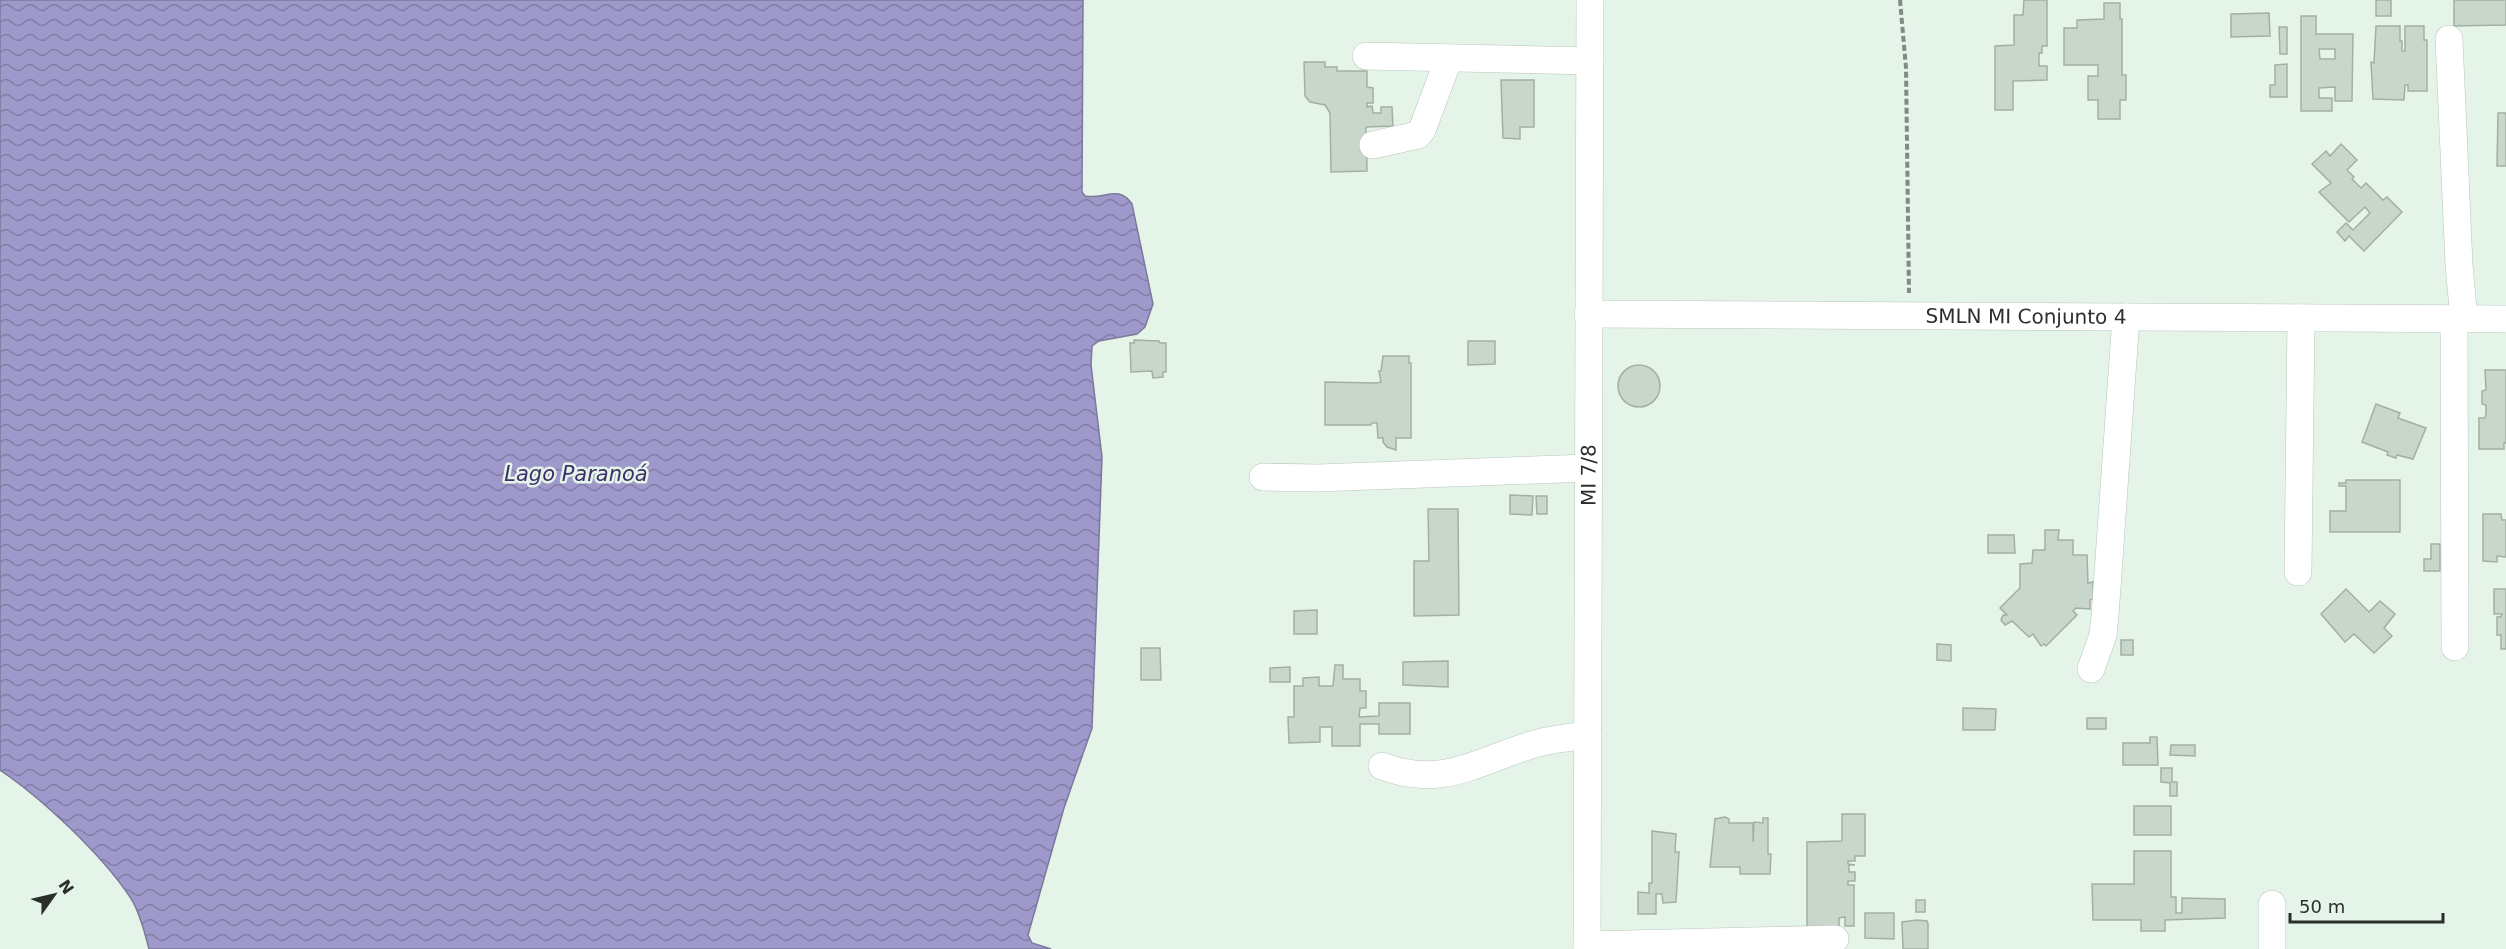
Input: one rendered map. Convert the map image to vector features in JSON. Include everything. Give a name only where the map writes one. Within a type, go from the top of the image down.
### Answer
[{"type":"street","name":"MI 7/8","points":[[1587,947],[1590,0]]},
{"type":"street","points":[[2449,39],[2459,319],[2455,647]]},
{"type":"street","points":[[1366,56],[1590,62]]},
{"type":"street","points":[[1373,145],[1418,135],[1422,130],[1449,58]]},
{"type":"street","name":"SMLN MI Conjunto 4","points":[[1588,314],[2506,319]]},
{"type":"street","points":[[2091,669],[2103,634],[2105,616],[2126,317]]},
{"type":"street","points":[[2298,572],[2301,318]]},
{"type":"street","points":[[1263,477],[1329,477],[1588,468]]},
{"type":"street","points":[[1382,766],[1401,773],[1426,776],[1454,773],[1538,743],[1588,735]]},
{"type":"street","points":[[2272,904],[2272,949]]},
{"type":"street","points":[[1587,947],[1835,939]]},
{"type":"path","points":[[1900,0],[1906,68],[1909,315]]},
{"type":"water","name":"Lago Paranoá","points":[[0,0],[1083,0],[1082,192],[1085,196],[1092,197],[1122,195],[1132,204],[1153,304],[1145,327],[1137,334],[1099,341],[1092,346],[1091,365],[1102,457],[1092,728],[1064,808],[1028,935],[1032,943],[1051,949],[149,949],[133,902],[104,863],[52,811],[0,770]]},
{"type":"building","points":[[2024,0],[2047,0],[2047,46],[2042,46],[2042,53],[2039,53],[2039,66],[2047,66],[2047,80],[2013,81],[2013,110],[1995,110],[1995,46],[2014,45],[2014,15],[2023,15]]},
{"type":"building","points":[[2376,0],[2391,0],[2391,16],[2376,16]]},
{"type":"building","points":[[2454,0],[2506,0],[2506,25],[2454,26]]},
{"type":"building","points":[[2104,3],[2120,3],[2122,75],[2126,75],[2126,100],[2120,100],[2120,119],[2098,119],[2098,100],[2088,100],[2088,76],[2098,76],[2098,65],[2064,65],[2064,28],[2077,28],[2077,20],[2104,19]]},
{"type":"building","points":[[2269,13],[2270,36],[2231,37],[2231,14]]},
{"type":"building","points":[[2301,16],[2316,16],[2316,34],[2353,34],[2352,101],[2335,101],[2335,87],[2319,88],[2319,98],[2332,98],[2332,111],[2301,111]],"holes":[[[2319,49],[2335,49],[2335,59],[2320,59]]]},
{"type":"building","points":[[2376,26],[2400,26],[2402,51],[2405,51],[2405,26],[2424,26],[2424,40],[2427,40],[2427,91],[2408,91],[2408,85],[2405,85],[2404,100],[2373,99],[2371,62],[2374,63]]},
{"type":"building","points":[[2279,27],[2287,27],[2287,54],[2280,54]]},
{"type":"building","points":[[1304,62],[1325,62],[1325,67],[1337,67],[1337,71],[1367,71],[1367,87],[1373,88],[1373,103],[1367,103],[1367,107],[1372,106],[1373,113],[1381,113],[1381,107],[1392,107],[1393,126],[1366,127],[1367,171],[1331,172],[1330,113],[1325,105],[1310,102],[1305,96]]},
{"type":"building","points":[[2287,64],[2287,97],[2270,97],[2270,85],[2275,85],[2275,65]]},
{"type":"building","points":[[1501,80],[1534,80],[1534,127],[1520,127],[1520,139],[1503,138]]},
{"type":"building","points":[[2498,113],[2506,113],[2506,166],[2497,166]]},
{"type":"building","points":[[2341,144],[2357,160],[2347,170],[2354,177],[2352,179],[2361,188],[2366,183],[2383,200],[2387,197],[2402,212],[2364,251],[2349,236],[2345,241],[2337,232],[2346,223],[2353,230],[2370,213],[2365,207],[2349,222],[2319,192],[2331,183],[2312,164],[2326,151],[2330,156]]},
{"type":"building","points":[[1134,340],[1166,343],[1166,372],[1163,372],[1163,377],[1153,378],[1152,371],[1131,372],[1130,343],[1134,343]]},
{"type":"building","points":[[1468,341],[1495,341],[1495,364],[1468,365]]},
{"type":"building","points":[[1383,356],[1409,356],[1409,363],[1411,363],[1411,438],[1396,438],[1396,450],[1387,447],[1383,438],[1378,438],[1377,423],[1325,425],[1325,382],[1381,382],[1379,371],[1381,371]]},
{"type":"building","points":[[1639,365],[1654,371],[1660,386],[1654,401],[1639,407],[1624,401],[1618,386],[1624,371]]},
{"type":"building","points":[[2485,370],[2506,370],[2506,443],[2504,443],[2504,449],[2479,449],[2479,418],[2485,418],[2486,414],[2486,405],[2482,404],[2482,391],[2486,390]]},
{"type":"building","points":[[2376,404],[2400,413],[2398,418],[2426,428],[2413,459],[2387,455],[2388,452],[2362,442]]},
{"type":"building","points":[[2346,480],[2400,480],[2400,532],[2330,532],[2330,511],[2346,511],[2346,486],[2339,486],[2339,483],[2346,483]]},
{"type":"building","points":[[1510,495],[1533,496],[1532,515],[1510,514]]},
{"type":"building","points":[[1536,496],[1547,496],[1547,514],[1537,514]]},
{"type":"building","points":[[1428,509],[1458,509],[1459,615],[1414,616],[1414,561],[1429,561]]},
{"type":"building","points":[[2483,514],[2501,514],[2502,520],[2506,520],[2506,557],[2497,556],[2497,562],[2483,561]]},
{"type":"building","points":[[2045,530],[2059,530],[2058,540],[2073,540],[2073,555],[2087,555],[2088,583],[2093,582],[2093,599],[2090,600],[2090,609],[2076,608],[2073,611],[2077,615],[2046,646],[2044,644],[2041,646],[2033,634],[2029,637],[2012,621],[2005,625],[2001,620],[2003,615],[2007,615],[2000,608],[2020,588],[2020,564],[2032,563],[2033,550],[2045,550]]},
{"type":"building","points":[[1988,535],[2014,535],[2015,553],[1988,553]]},
{"type":"building","points":[[2431,544],[2440,544],[2440,571],[2424,571],[2424,559],[2431,559]]},
{"type":"building","points":[[2346,589],[2369,612],[2380,601],[2395,614],[2384,628],[2392,636],[2374,653],[2354,634],[2345,642],[2321,614]]},
{"type":"building","points":[[2494,589],[2506,589],[2506,649],[2501,649],[2501,635],[2497,635],[2497,617],[2501,617],[2502,614],[2494,614]]},
{"type":"building","points":[[1317,610],[1317,634],[1294,634],[1294,611]]},
{"type":"building","points":[[2121,640],[2133,640],[2133,655],[2121,655]]},
{"type":"building","points":[[1937,644],[1951,645],[1951,661],[1937,660]]},
{"type":"building","points":[[1141,648],[1160,648],[1161,680],[1141,680]]},
{"type":"building","points":[[1448,661],[1448,687],[1403,685],[1403,662]]},
{"type":"building","points":[[1335,665],[1343,665],[1343,679],[1360,679],[1360,691],[1366,691],[1366,708],[1360,708],[1359,717],[1379,716],[1379,703],[1410,703],[1410,734],[1379,734],[1379,724],[1360,724],[1360,746],[1332,746],[1332,727],[1320,727],[1320,742],[1289,743],[1288,717],[1294,717],[1294,686],[1303,686],[1303,678],[1319,677],[1319,686],[1333,686]]},
{"type":"building","points":[[1290,667],[1290,682],[1270,682],[1270,668]]},
{"type":"building","points":[[1963,708],[1996,709],[1995,730],[1963,730]]},
{"type":"building","points":[[2087,718],[2106,718],[2106,729],[2087,729]]},
{"type":"building","points":[[2150,737],[2157,737],[2158,765],[2123,765],[2123,743],[2150,743]]},
{"type":"building","points":[[2171,745],[2195,745],[2195,756],[2170,755]]},
{"type":"building","points":[[2161,768],[2172,768],[2172,782],[2177,782],[2177,796],[2170,796],[2170,783],[2161,782]]},
{"type":"building","points":[[2134,806],[2171,806],[2171,835],[2134,835]]},
{"type":"building","points":[[1842,814],[1865,814],[1865,856],[1855,856],[1855,861],[1848,861],[1848,864],[1855,865],[1849,865],[1849,872],[1855,872],[1855,881],[1848,881],[1848,885],[1854,885],[1854,926],[1845,926],[1845,917],[1839,918],[1839,928],[1807,929],[1807,842],[1842,841]]},
{"type":"building","points":[[1725,817],[1729,819],[1729,823],[1753,823],[1753,842],[1754,822],[1763,823],[1763,818],[1768,818],[1770,874],[1740,874],[1740,867],[1710,867],[1715,819]]},
{"type":"building","points":[[1652,831],[1676,834],[1675,852],[1679,852],[1676,902],[1663,903],[1662,894],[1656,894],[1656,914],[1638,914],[1638,892],[1649,893],[1649,883],[1652,883]]},
{"type":"building","points":[[2134,851],[2171,851],[2171,897],[2176,897],[2176,913],[2182,913],[2182,898],[2225,899],[2225,918],[2165,920],[2165,931],[2141,931],[2141,920],[2093,920],[2092,884],[2134,884]]},
{"type":"building","points":[[1916,900],[1925,900],[1925,912],[1916,912]]},
{"type":"building","points":[[1865,913],[1894,913],[1894,939],[1865,938]]},
{"type":"building","points":[[1927,921],[1928,949],[1903,949],[1902,922]]}]
